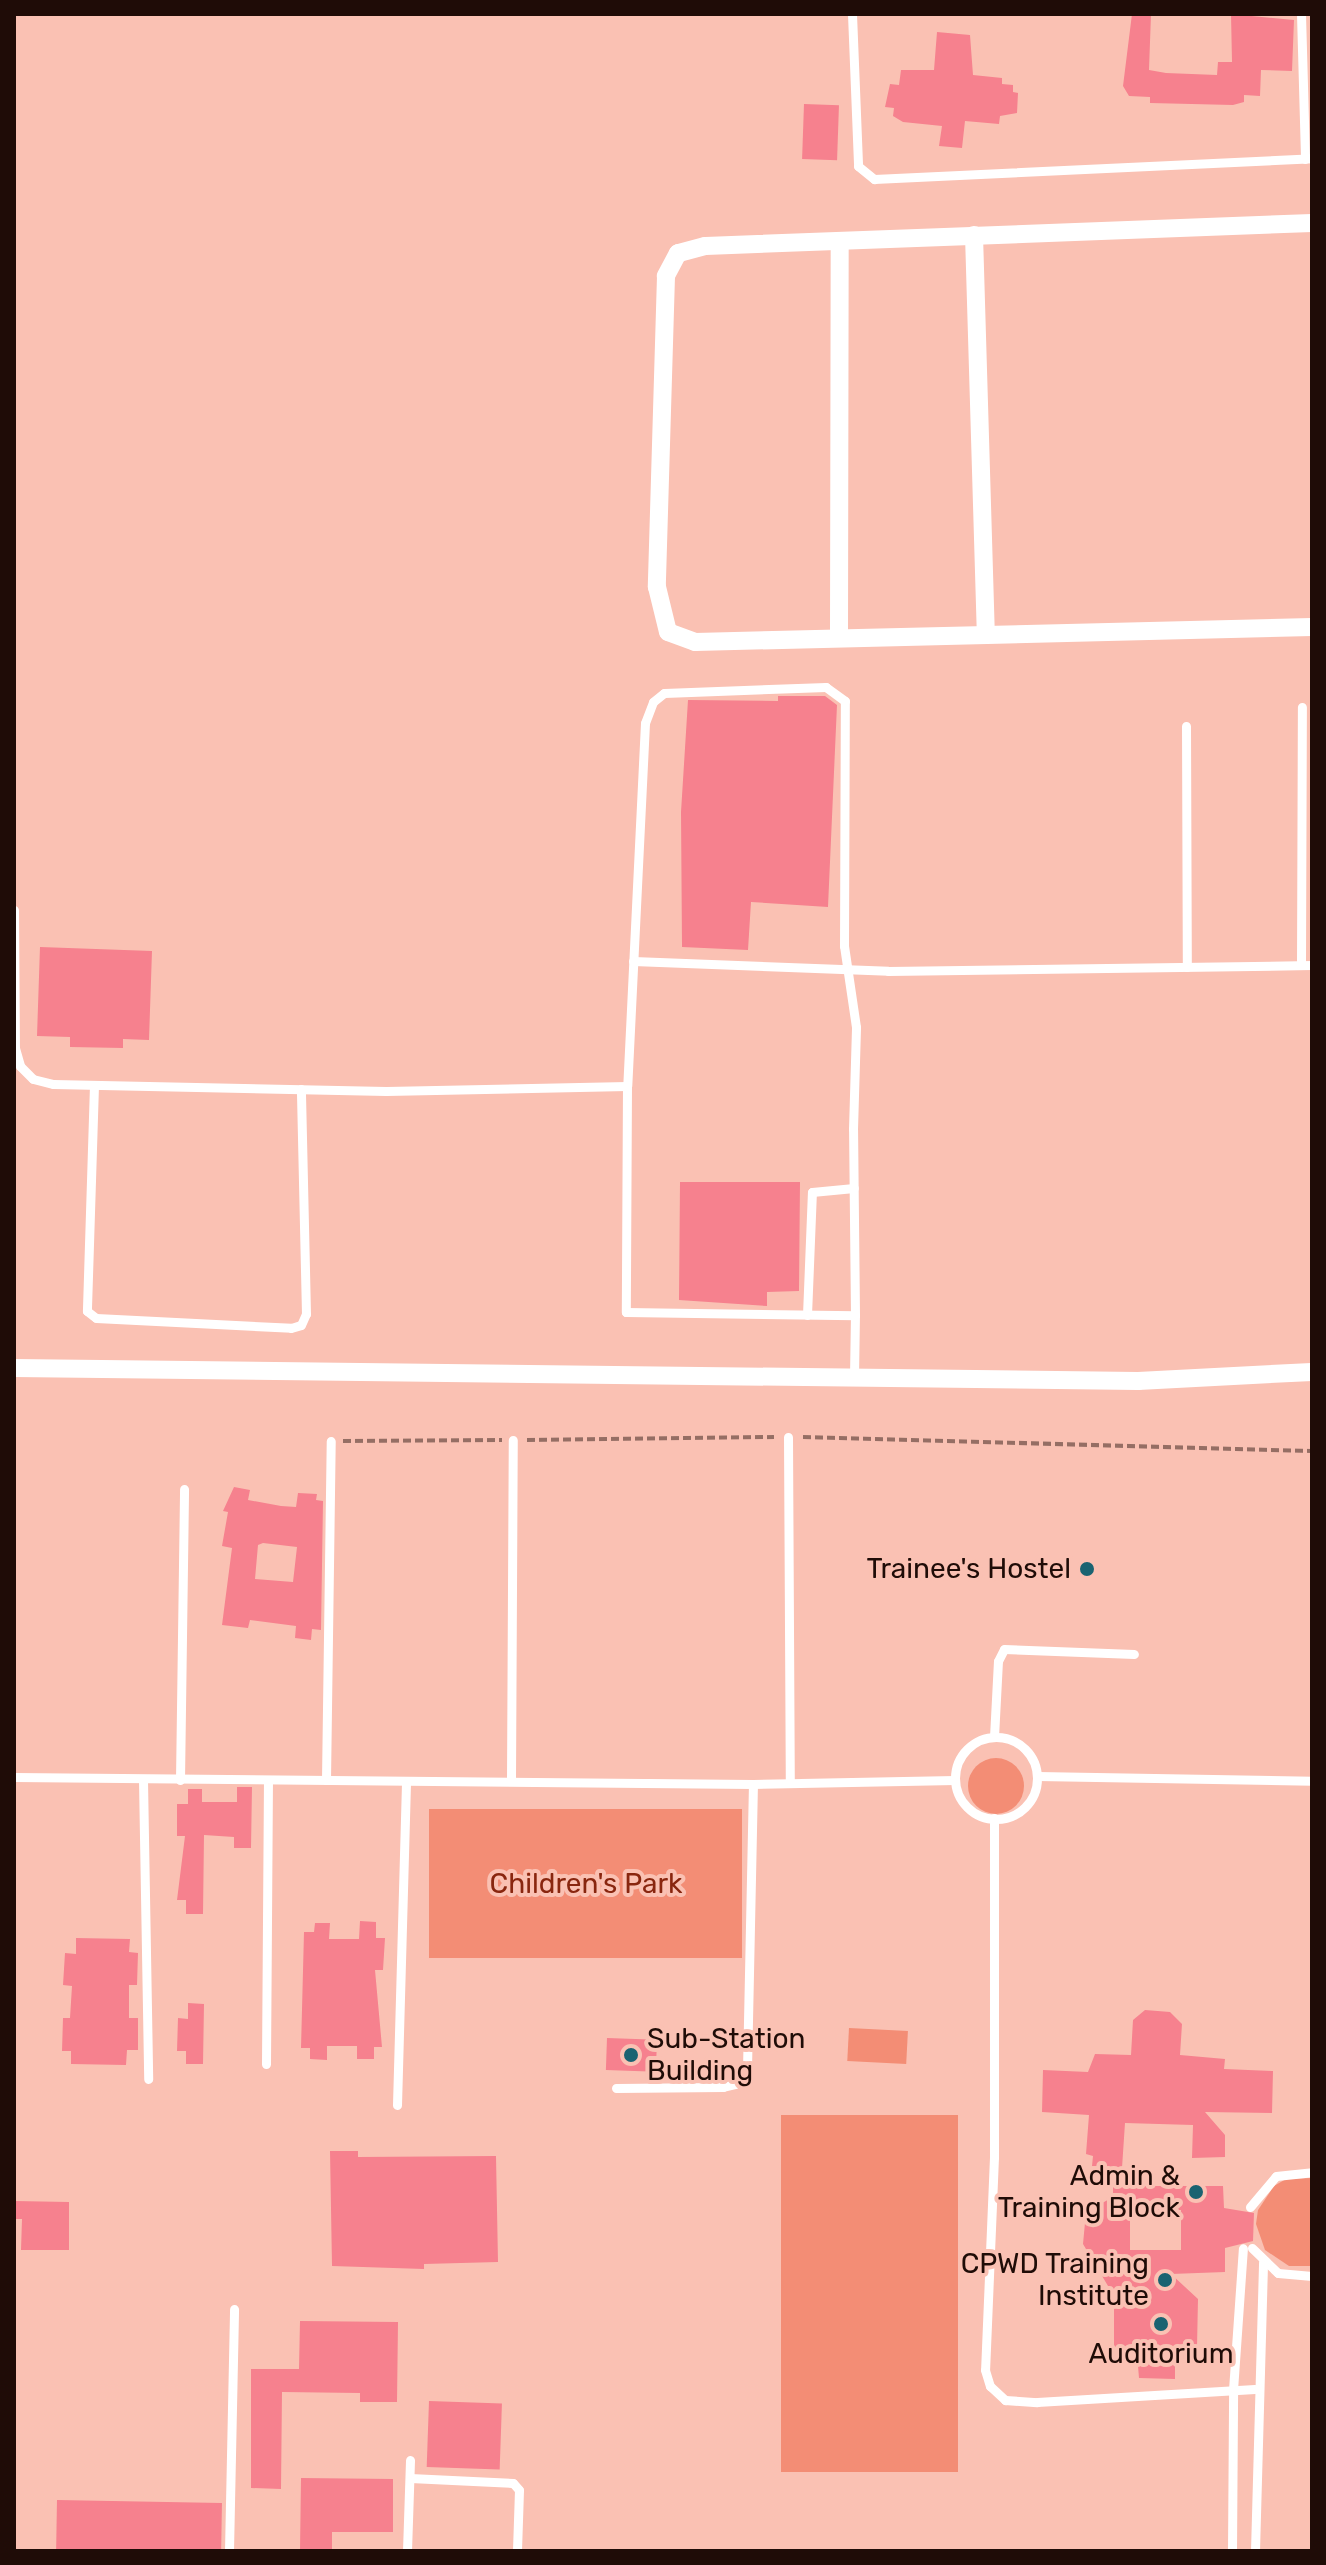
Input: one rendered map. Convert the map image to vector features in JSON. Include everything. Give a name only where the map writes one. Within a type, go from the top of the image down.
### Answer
[{"type":"street","points":[[1312,223],[705,246],[678,253],[670,264],[657,587],[662,623],[678,639],[1312,627]]},
{"type":"street","points":[[974,235],[986,634]]},
{"type":"street","points":[[839,637],[840,241]]},
{"type":"street","points":[[14,1368],[1138,1381],[1312,1372]]},
{"type":"lane","points":[[852,14],[858,166],[874,179],[1308,158],[1301,14]]},
{"type":"lane","points":[[854,1377],[855,1315],[854,1188],[856,1027],[847,969],[845,701],[826,687],[682,689],[653,702],[645,723],[627,1086],[626,1312],[855,1315]]},
{"type":"lane","points":[[1301,965],[1302,707]]},
{"type":"lane","points":[[1186,726],[1187,967]]},
{"type":"lane","points":[[14,910],[15,1048],[20,1066],[33,1079],[53,1084],[301,1089],[627,1086]]},
{"type":"lane","points":[[633,961],[847,969],[1312,965]]},
{"type":"lane","points":[[94,1085],[87,1311],[96,1318],[291,1328],[301,1325],[306,1314],[301,1089]]},
{"type":"lane","points":[[807,1315],[812,1192],[854,1188]]},
{"type":"lane","points":[[788,1437],[790,1783]]},
{"type":"lane","points":[[511,1779],[513,1440]]},
{"type":"lane","points":[[326,1780],[331,1441]]},
{"type":"lane","points":[[180,1780],[184,1489]]},
{"type":"lane","points":[[994,1737],[998,1661],[1004,1649],[1134,1654]]},
{"type":"lane","points":[[994,1737],[1007,1738],[1028,1752],[1037,1776],[1021,1810],[994,1818],[964,1804],[955,1780],[962,1755],[994,1737]]},
{"type":"lane","points":[[1037,1776],[1312,1781]]},
{"type":"lane","points":[[14,1777],[268,1781],[511,1779],[753,1784],[955,1780]]},
{"type":"lane","points":[[143,1780],[148,2079]]},
{"type":"lane","points":[[266,2064],[268,1781]]},
{"type":"lane","points":[[397,2105],[406,1781]]},
{"type":"lane","points":[[616,2088],[723,2087],[735,2084],[747,2069],[753,1784]]},
{"type":"lane","points":[[994,1818],[994,2157],[986,2377],[996,2393],[1017,2402],[1255,2389]]},
{"type":"lane","points":[[1250,2207],[1276,2176],[1312,2172]]},
{"type":"lane","points":[[1232,2551],[1233,2390],[1248,2248],[1263,2262],[1291,2277],[1312,2276]]},
{"type":"lane","points":[[1255,2551],[1255,2389],[1263,2262]]},
{"type":"lane","points":[[229,2551],[234,2309]]},
{"type":"lane","points":[[407,2551],[410,2460]]},
{"type":"lane","points":[[410,2478],[513,2483],[519,2490],[517,2551]]},
{"type":"path","points":[[331,1441],[788,1437],[1312,1451]]},
{"type":"green space","points":[[996,1758],[1016,1766],[1024,1786],[1016,1806],[996,1814],[976,1806],[968,1786],[976,1766]]},
{"type":"green space","name":"Children's Park","points":[[429,1809],[742,1809],[742,1958],[429,1958]]},
{"type":"green space","points":[[849,2028],[908,2031],[906,2064],[847,2061]]},
{"type":"green space","points":[[781,2115],[958,2115],[958,2472],[781,2472]]},
{"type":"green space","points":[[1312,2178],[1312,2266],[1289,2266],[1265,2250],[1256,2224],[1258,2210],[1274,2186],[1286,2179]]},
{"type":"building","points":[[1132,14],[1151,14],[1149,70],[1217,75],[1218,62],[1232,62],[1231,14],[1294,20],[1292,71],[1261,70],[1260,96],[1244,95],[1244,102],[1233,105],[1150,103],[1150,97],[1129,96],[1123,86]]},
{"type":"building","points":[[937,32],[970,35],[973,75],[1002,78],[1002,84],[1013,85],[1013,92],[1018,93],[1017,113],[1000,116],[999,124],[965,121],[962,148],[939,146],[942,126],[903,122],[893,116],[894,108],[885,107],[890,84],[899,85],[901,70],[934,70]]},
{"type":"building","points":[[804,104],[839,105],[837,160],[802,159]]},
{"type":"building","points":[[778,696],[825,696],[837,705],[828,907],[751,902],[748,950],[682,947],[681,812],[688,700],[778,701]]},
{"type":"building","points":[[40,947],[152,951],[149,1040],[123,1039],[123,1048],[70,1047],[70,1037],[37,1036]]},
{"type":"building","points":[[680,1182],[800,1182],[799,1291],[767,1292],[767,1306],[679,1300]]},
{"type":"building","points":[[234,1487],[250,1490],[248,1500],[281,1506],[296,1507],[298,1493],[317,1494],[316,1500],[323,1501],[321,1630],[312,1629],[311,1640],[295,1638],[296,1626],[250,1620],[248,1628],[222,1625],[232,1548],[222,1546],[228,1512],[223,1511]],"holes":[[[258,1545],[297,1547],[293,1582],[255,1579]]]},
{"type":"building","points":[[237,1787],[252,1787],[251,1848],[234,1848],[234,1837],[204,1835],[203,1914],[186,1914],[186,1900],[177,1900],[185,1836],[177,1836],[177,1804],[188,1804],[188,1789],[202,1789],[202,1802],[237,1802]]},
{"type":"building","points":[[360,1921],[376,1922],[376,1938],[385,1938],[383,1970],[375,1970],[382,2047],[374,2047],[374,2059],[357,2059],[357,2046],[327,2046],[327,2060],[310,2059],[310,2048],[301,2048],[304,1932],[314,1932],[315,1923],[330,1923],[329,1939],[359,1939]]},
{"type":"building","points":[[76,1938],[130,1939],[129,1952],[138,1953],[137,1985],[129,1985],[129,2018],[138,2018],[138,2050],[127,2050],[126,2065],[71,2064],[71,2051],[62,2051],[63,2018],[70,2018],[72,1986],[63,1985],[65,1953],[76,1954]]},
{"type":"building","points":[[188,2003],[204,2004],[203,2064],[186,2064],[186,2051],[177,2051],[178,2018],[188,2019]]},
{"type":"building","points":[[1145,2010],[1170,2012],[1182,2024],[1180,2055],[1225,2059],[1224,2069],[1273,2071],[1272,2113],[1205,2112],[1225,2135],[1225,2157],[1192,2158],[1193,2125],[1125,2123],[1122,2168],[1092,2166],[1093,2156],[1086,2154],[1089,2115],[1042,2112],[1043,2070],[1088,2072],[1095,2054],[1131,2055],[1133,2020]]},
{"type":"building","name":"Sub-Station Building","points":[[607,2038],[657,2040],[656,2072],[606,2070]]},
{"type":"building","points":[[330,2151],[358,2151],[358,2157],[496,2156],[498,2262],[424,2264],[424,2269],[332,2266]]},
{"type":"building","points":[[1113,2186],[1223,2186],[1224,2208],[1254,2213],[1253,2241],[1225,2248],[1225,2272],[1171,2274],[1198,2299],[1197,2347],[1175,2366],[1175,2379],[1139,2378],[1138,2366],[1114,2347],[1114,2296],[1083,2244],[1086,2212],[1113,2197]],"holes":[[[1130,2210],[1181,2210],[1181,2250],[1130,2250]]]},
{"type":"building","points":[[14,2201],[69,2202],[69,2250],[21,2250],[22,2219],[14,2219]]},
{"type":"building","points":[[300,2321],[398,2322],[397,2402],[360,2402],[360,2393],[282,2392],[281,2489],[251,2488],[251,2369],[299,2369]]},
{"type":"building","points":[[429,2401],[502,2404],[500,2470],[427,2467]]},
{"type":"building","points":[[301,2478],[393,2479],[393,2532],[332,2532],[332,2551],[300,2551]]},
{"type":"building","points":[[57,2500],[222,2503],[221,2551],[56,2551]]},
{"type":"place","name":"Trainee's Hostel","points":[[1087,1569]]},
{"type":"place","name":"Sub-Station Building","points":[[631,2055]]},
{"type":"place","name":"Admin & Training Block","points":[[1196,2192]]},
{"type":"place","name":"CPWD Training Institute","points":[[1165,2280]]},
{"type":"place","name":"Auditorium","points":[[1161,2324]]}]
